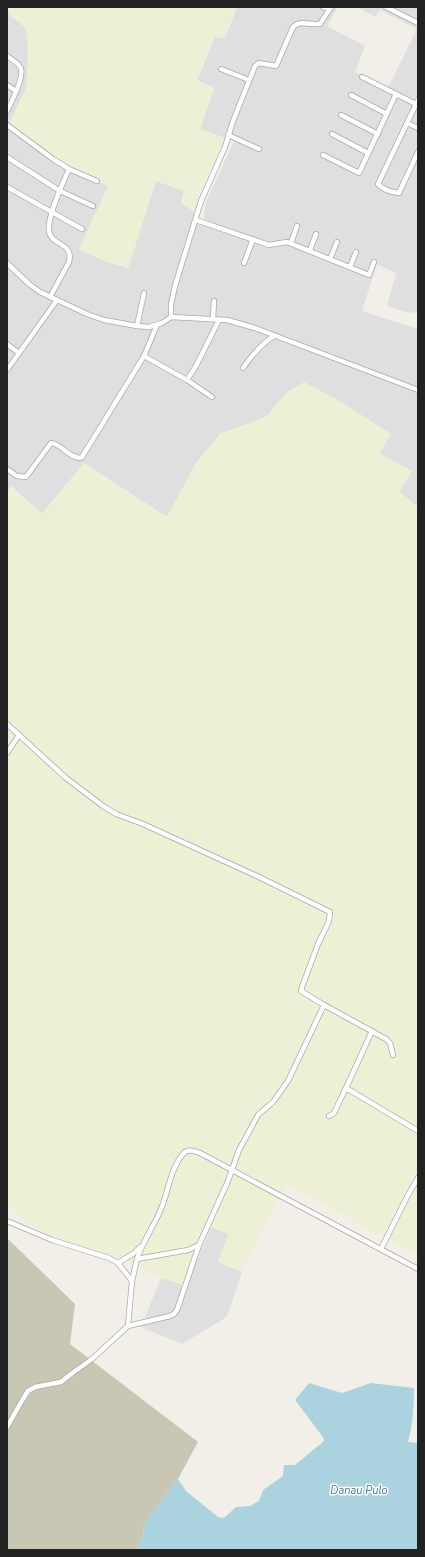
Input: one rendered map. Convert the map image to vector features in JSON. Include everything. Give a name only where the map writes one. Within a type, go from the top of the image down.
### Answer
[{"type":"street","points":[[170,317],[174,292],[204,193],[218,165],[228,135],[256,64],[262,63],[274,66],[278,64],[289,35],[295,25],[302,23],[320,24],[331,8],[323,7]]},
{"type":"street","points":[[386,7],[418,23]]},
{"type":"street","points":[[7,56],[21,68],[22,72],[16,91],[7,111]]},
{"type":"street","points":[[221,69],[249,80]]},
{"type":"street","points":[[362,77],[396,94],[417,102],[378,184],[383,188],[394,192],[399,192],[418,152]]},
{"type":"street","points":[[7,84],[16,91]]},
{"type":"street","points":[[323,155],[359,173],[396,94]]},
{"type":"street","points":[[351,95],[387,114]]},
{"type":"street","points":[[341,115],[378,134]]},
{"type":"street","points":[[407,123],[418,128]]},
{"type":"street","points":[[7,125],[69,169],[97,181]]},
{"type":"street","points":[[332,134],[368,153]]},
{"type":"street","points":[[228,135],[259,149]]},
{"type":"street","points":[[7,157],[60,191],[92,206]]},
{"type":"street","points":[[50,297],[70,256],[69,251],[53,238],[49,232],[52,213],[69,169]]},
{"type":"street","points":[[7,187],[82,230]]},
{"type":"street","points":[[196,220],[269,245],[287,242],[291,243],[369,275],[374,262]]},
{"type":"street","points":[[291,243],[297,226]]},
{"type":"street","points":[[310,250],[316,234]]},
{"type":"street","points":[[244,263],[253,239]]},
{"type":"street","points":[[330,259],[337,242]]},
{"type":"street","points":[[350,267],[356,252]]},
{"type":"street","points":[[7,263],[30,284],[50,297],[86,314],[104,320],[149,327],[157,325],[170,317],[220,320],[255,328],[418,390]]},
{"type":"street","points":[[137,326],[144,293]]},
{"type":"street","points":[[7,370],[57,300]]},
{"type":"street","points":[[213,319],[214,301]]},
{"type":"street","points":[[187,380],[220,320]]},
{"type":"street","points":[[7,469],[17,476],[26,477],[51,443],[57,445],[73,457],[82,457],[144,356],[157,325]]},
{"type":"street","points":[[243,368],[264,342],[274,336]]},
{"type":"street","points":[[7,344],[19,353]]},
{"type":"street","points":[[144,356],[187,380],[212,397]]},
{"type":"street","points":[[7,724],[66,778],[116,814],[143,824],[259,877],[330,912],[329,921],[318,944],[301,990],[304,994],[324,1006],[386,1039],[390,1043],[393,1055]]},
{"type":"street","points":[[7,753],[19,735]]},
{"type":"street","points":[[7,1427],[28,1391],[35,1387],[61,1382],[92,1359],[128,1326],[174,1314],[177,1310],[200,1245],[239,1150],[258,1115],[273,1102],[288,1080],[324,1006]]},
{"type":"street","points":[[329,1116],[334,1113],[372,1031]]},
{"type":"street","points":[[346,1088],[418,1131]]},
{"type":"street","points":[[128,1326],[132,1281],[137,1258],[162,1208],[173,1174],[179,1161],[187,1151],[200,1153],[418,1269]]},
{"type":"street","points":[[381,1249],[418,1178]]},
{"type":"street","points":[[7,1221],[72,1247],[109,1258],[118,1263],[132,1281]]},
{"type":"street","points":[[137,1258],[188,1250],[200,1245]]},
{"type":"street","points":[[118,1263],[142,1246]]},
{"type":"shaded area","points":[[7,7],[237,7],[225,38],[215,37],[197,80],[214,88],[200,129],[225,138],[199,194],[194,212],[181,202],[184,191],[156,181],[128,268],[105,261],[79,250],[108,186],[72,170],[12,127],[10,122],[27,86],[28,40],[25,27],[9,14]]},
{"type":"shaded area","points":[[237,7],[338,7],[327,26],[365,46],[355,72],[388,88],[417,29],[380,10],[375,17],[357,7],[418,7],[418,312],[408,313],[387,306],[396,273],[377,264],[362,311],[418,329],[418,507],[399,492],[411,471],[379,453],[391,434],[286,393],[266,417],[220,434],[196,463],[167,517],[84,463],[42,514],[11,486],[7,492],[7,10],[9,14],[25,27],[28,40],[27,86],[10,122],[72,170],[108,186],[79,250],[105,261],[128,268],[156,181],[184,191],[181,202],[194,212],[200,225],[204,219],[205,204],[234,141],[200,129],[214,89],[197,80],[215,37],[225,38]]},
{"type":"shaded area","points":[[304,382],[340,401],[391,434],[379,453],[412,471],[399,492],[418,507],[418,1256],[287,1185],[242,1272],[218,1262],[229,1234],[211,1227],[186,1286],[161,1278],[118,1257],[75,1245],[38,1230],[7,1207],[7,492],[10,486],[42,514],[84,463],[167,517],[196,463],[220,434],[266,417],[286,393]]},
{"type":"shaded area","points":[[211,1227],[229,1234],[218,1262],[242,1272],[227,1317],[182,1344],[141,1327],[161,1278],[186,1286]]},
{"type":"shaded area","points":[[7,1238],[75,1304],[70,1344],[198,1442],[178,1479],[144,1524],[143,1536],[137,1550],[7,1550]]},
{"type":"water","name":"Danau Pulo","points":[[309,1383],[342,1393],[371,1383],[414,1388],[413,1415],[408,1442],[418,1443],[418,1550],[137,1550],[143,1536],[144,1524],[178,1479],[186,1491],[218,1517],[224,1518],[236,1507],[250,1506],[259,1501],[263,1490],[283,1476],[284,1465],[295,1465],[324,1441],[323,1437],[295,1400]]}]
